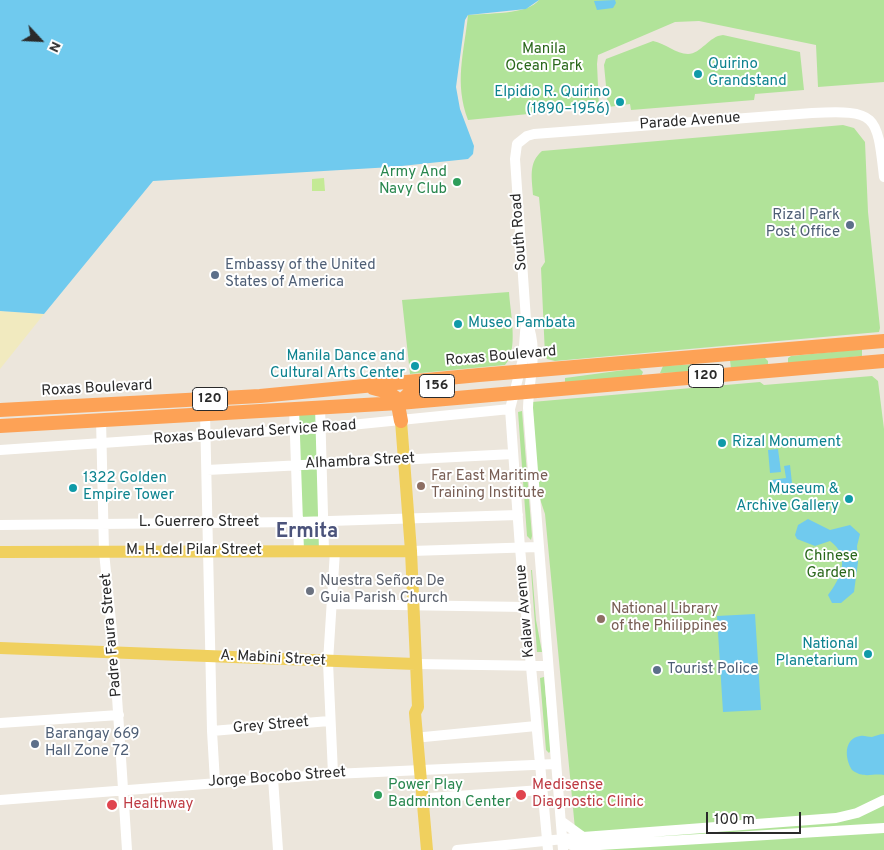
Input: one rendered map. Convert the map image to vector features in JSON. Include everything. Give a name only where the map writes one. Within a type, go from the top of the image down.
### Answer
[{"type":"highway","name":"Roxas Boulevard","points":[[0,410],[111,405],[364,387],[479,374],[526,372],[884,341]]},
{"type":"highway","points":[[773,350],[774,371]]},
{"type":"highway","points":[[647,361],[649,381]]},
{"type":"highway","name":"Roxas Boulevard","points":[[0,426],[320,406],[399,403],[884,361]]},
{"type":"highway","name":"156","points":[[399,403],[410,393],[449,384],[479,374]]},
{"type":"highway","name":"156","points":[[364,387],[388,392],[399,403],[401,421]]},
{"type":"main road","name":"156","points":[[401,421],[414,606],[418,707],[415,713],[432,850]]},
{"type":"main road","name":"M. H. del Pilar Street","points":[[0,552],[411,551]]},
{"type":"main road","name":"A. Mabini Street","points":[[0,648],[415,664]]},
{"type":"main road","name":"156","points":[[418,707],[422,712],[424,737],[423,769],[429,798],[427,850]]},
{"type":"street","name":"Parade Avenue","points":[[517,144],[527,136],[554,132],[812,113],[849,112],[866,116],[873,124],[880,142],[884,178]]},
{"type":"street","name":"South Road","points":[[517,144],[515,160],[526,320],[531,334],[534,357],[526,372]]},
{"type":"street","name":"Kalaw Avenue","points":[[526,372],[529,391],[547,666],[563,845]]},
{"type":"street","name":"Kalaw Avenue","points":[[526,372],[513,393],[510,409],[541,790],[548,846]]},
{"type":"street","points":[[320,406],[323,520],[330,551],[332,604],[328,662],[329,721],[333,774]]},
{"type":"street","points":[[294,408],[299,551]]},
{"type":"street","name":"Roxas Boulevard Service Road","points":[[0,450],[321,428],[510,409]]},
{"type":"street","points":[[205,413],[209,522],[212,731],[215,782]]},
{"type":"street","name":"Padre Faura Street","points":[[101,419],[104,552],[119,715],[127,850]]},
{"type":"street","name":"Alhambra Street","points":[[207,470],[513,454]]},
{"type":"street","name":"L. Guerrero Street","points":[[0,524],[298,522],[518,515]]},
{"type":"street","name":"M. H. del Pilar Street","points":[[411,551],[538,547]]},
{"type":"street","points":[[332,604],[526,607]]},
{"type":"street","name":"A. Mabini Street","points":[[415,664],[547,666]]},
{"type":"street","points":[[0,723],[119,715]]},
{"type":"street","name":"Grey Street","points":[[212,731],[329,721]]},
{"type":"street","points":[[424,737],[536,726]]},
{"type":"street","name":"Jorge Bocobo Street","points":[[0,800],[333,774],[555,764]]},
{"type":"street","points":[[273,778],[278,850]]},
{"type":"street","points":[[429,798],[541,790]]},
{"type":"street","points":[[581,844],[836,818],[857,813],[884,800]]},
{"type":"street","points":[[561,822],[581,844]]},
{"type":"street","points":[[457,850],[884,828]]},
{"type":"green space","name":"Manila Ocean Park","points":[[539,0],[884,0],[884,82],[818,87],[816,45],[699,21],[675,22],[598,55],[599,107],[468,120],[462,93],[461,68],[468,15],[516,11],[534,5]]},
{"type":"green space","points":[[723,35],[800,52],[804,90],[755,94],[754,100],[631,110],[630,104],[608,107],[604,65],[606,59],[653,41],[684,54],[693,53],[713,38]]},
{"type":"green space","points":[[843,125],[854,128],[865,142],[868,212],[879,332],[555,361],[547,359],[545,355],[541,268],[545,262],[539,197],[533,195],[532,177],[533,166],[542,151]]},
{"type":"green space","points":[[324,178],[325,191],[312,191],[312,179]]},
{"type":"green space","name":"Museo Pambata","points":[[509,292],[513,341],[509,359],[505,365],[410,374],[402,300]]},
{"type":"green space","points":[[862,349],[862,356],[788,363],[788,358],[791,356]]},
{"type":"green space","points":[[765,358],[768,361],[768,365],[731,369],[730,360]]},
{"type":"green space","points":[[699,364],[699,372],[660,373],[663,366]]},
{"type":"green space","points":[[639,368],[643,372],[641,377],[565,383],[565,378]]},
{"type":"green space","name":"Chinese Garden","points":[[872,376],[878,381],[884,429],[884,850],[577,850],[545,514],[539,496],[532,402],[760,382],[764,385]]},
{"type":"green space","points":[[522,411],[531,540],[527,536],[518,412]]},
{"type":"green space","points":[[317,412],[322,553],[301,553],[298,413]]},
{"type":"green space","points":[[531,570],[536,620],[542,652],[537,652]]},
{"type":"green space","points":[[544,677],[551,750],[549,753],[546,750],[540,678]]},
{"type":"sand","points":[[0,311],[44,314],[0,369]]},
{"type":"water","points":[[0,0],[539,0],[526,9],[468,15],[465,20],[456,87],[460,109],[474,146],[473,154],[468,159],[392,167],[153,181],[44,314],[0,311]]},
{"type":"water","points":[[615,0],[616,3],[613,8],[597,10],[594,1]]},
{"type":"water","points":[[778,449],[781,472],[770,473],[768,450]]},
{"type":"water","points":[[790,465],[793,492],[773,494],[771,480],[786,478],[784,466]]},
{"type":"water","points":[[808,519],[830,530],[850,525],[860,534],[857,546],[858,562],[854,592],[841,603],[832,603],[828,595],[837,582],[842,567],[840,553],[836,547],[830,541],[815,546],[797,539],[795,535],[798,525]]},
{"type":"water","points":[[755,614],[761,710],[723,712],[717,616]]},
{"type":"water","points":[[884,734],[884,775],[864,775],[852,770],[847,755],[848,745],[851,741],[860,736],[872,737]]},
{"type":"place","name":"Quirino Grandstand","points":[[698,74]]},
{"type":"place","name":"Elpidio R. Quirino (1890–1956)","points":[[620,102]]},
{"type":"place","name":"Army And Navy Club","points":[[457,182]]},
{"type":"place","name":"Rizal Park Post Office","points":[[850,225]]},
{"type":"place","name":"Embassy of the United States of America","points":[[215,275]]},
{"type":"place","name":"Museo Pambata","points":[[458,324]]},
{"type":"place","name":"Manila Dance and Cultural Arts Center","points":[[415,366]]},
{"type":"place","name":"Rizal Monument","points":[[722,443]]},
{"type":"place","name":"Far East Maritime Training Institute","points":[[421,486]]},
{"type":"place","name":"1322 Golden Empire Tower","points":[[73,488]]},
{"type":"place","name":"Museum & Archive Gallery","points":[[849,499]]},
{"type":"place","name":"Nuestra Señora De Guia Parish Church","points":[[310,591]]},
{"type":"place","name":"National Library of the Philippines","points":[[601,619]]},
{"type":"place","name":"National Planetarium","points":[[868,654]]},
{"type":"place","name":"Tourist Police","points":[[657,670]]},
{"type":"place","name":"Barangay 669 Hall Zone 72","points":[[35,744]]},
{"type":"place","name":"Power Play Badminton Center","points":[[378,795]]},
{"type":"place","name":"Medisense Diagnostic Clinic","points":[[521,795]]},
{"type":"place","name":"Healthway","points":[[112,805]]},
{"type":"district","name":"Ermita","points":[[307,533]]}]
